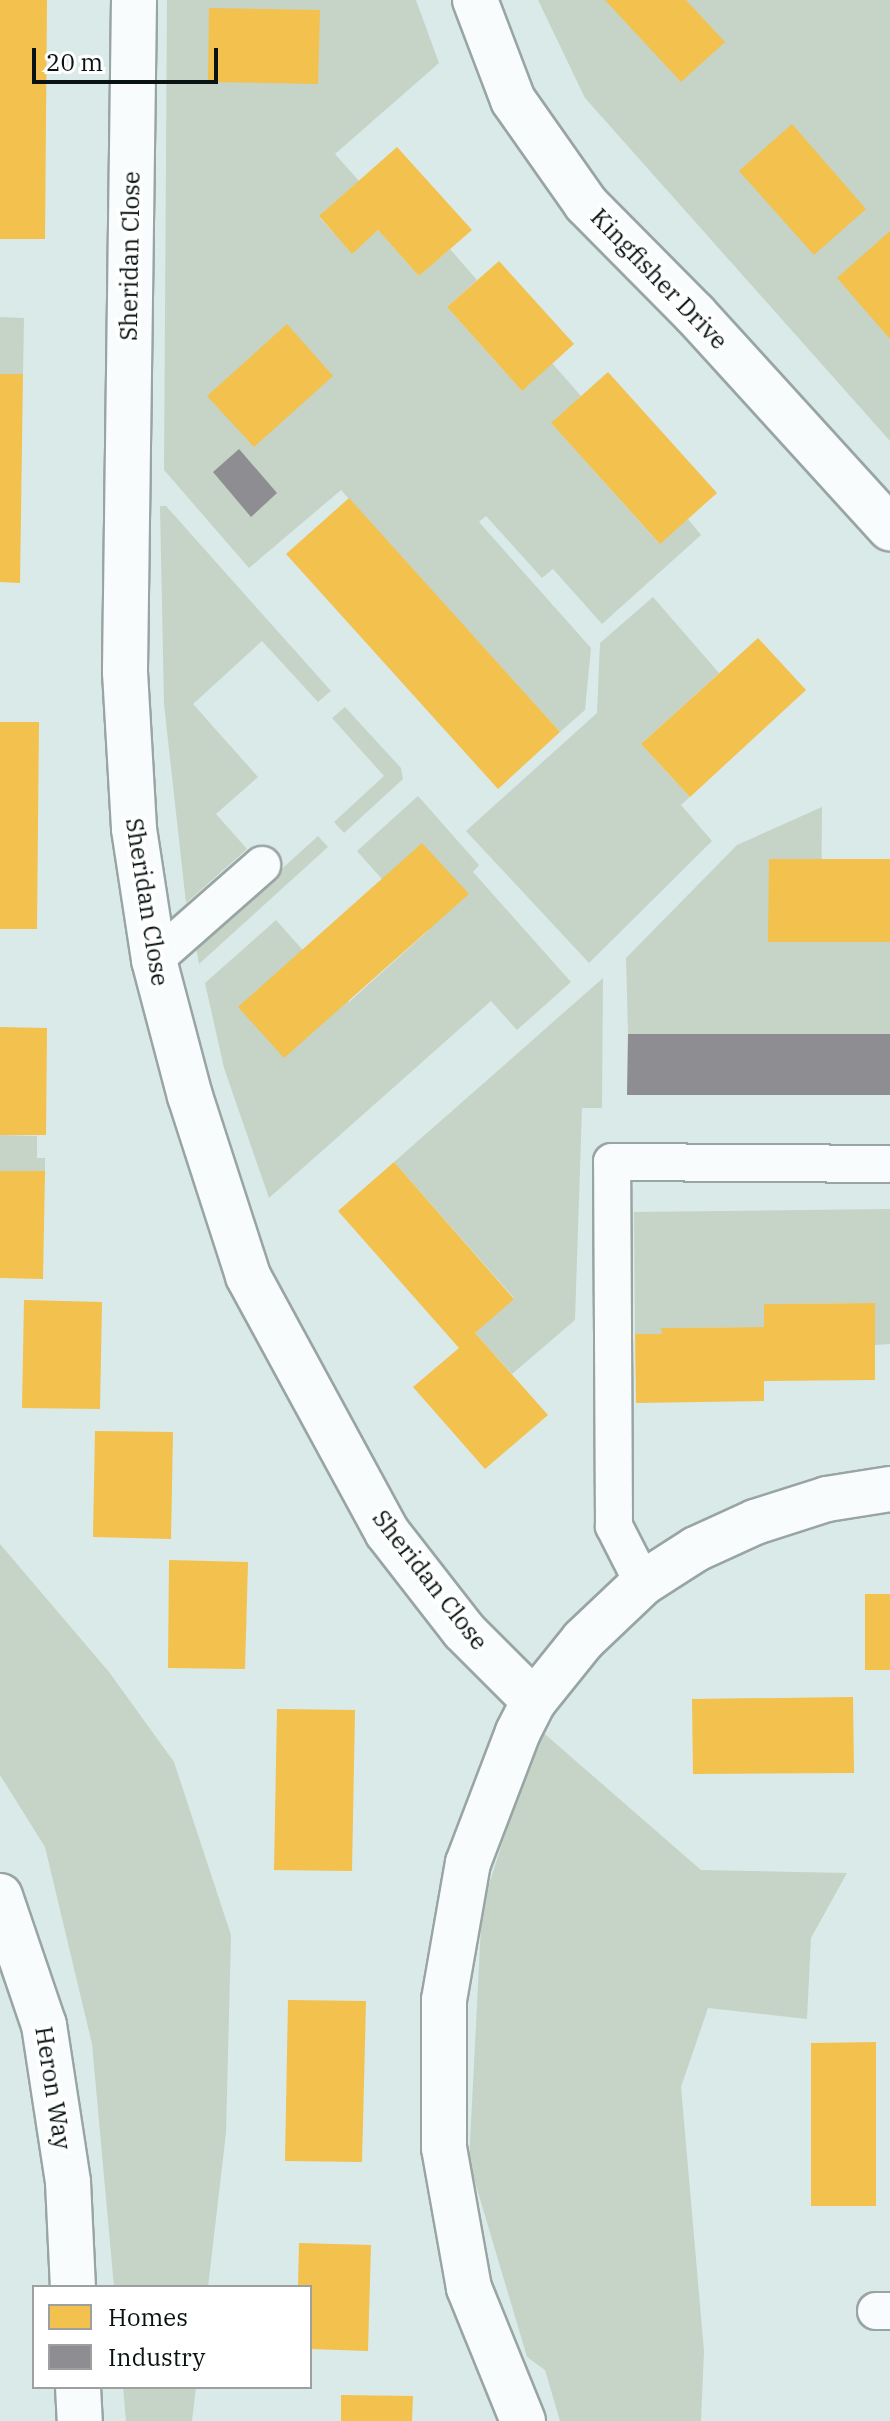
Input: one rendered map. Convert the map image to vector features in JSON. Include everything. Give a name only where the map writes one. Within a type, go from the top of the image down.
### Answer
[{"type":"street","name":"Sheridan Close","points":[[134,0],[125,672],[134,829],[154,960],[190,1096],[248,1276],[387,1532],[464,1631],[534,1701]]},
{"type":"street","name":"Kingfisher Drive","points":[[475,0],[513,100],[586,204],[890,528]]},
{"type":"street","points":[[523,2421],[469,2288],[444,2148],[444,2000],[468,1863],[534,1701],[583,1640],[643,1583],[696,1549],[755,1522],[827,1499],[890,1489]]},
{"type":"street","name":"Heron Way","points":[[0,1896],[44,2025],[68,2182],[73,2285]]},
{"type":"street","points":[[78,2389],[80,2421]]},
{"type":"lane","points":[[154,960],[262,865]]},
{"type":"lane","points":[[643,1583],[614,1526],[612,1162],[888,1164]]},
{"type":"green space","points":[[167,0],[416,0],[439,63],[335,154],[359,181],[319,217],[352,253],[378,230],[419,276],[450,249],[477,280],[447,307],[522,391],[552,363],[581,396],[552,424],[659,543],[688,519],[701,535],[602,624],[553,569],[542,578],[486,516],[479,522],[591,648],[585,710],[560,732],[341,490],[249,568],[164,470]]},
{"type":"green space","points":[[538,0],[890,0],[890,441],[585,98]]},
{"type":"green space","points":[[0,317],[24,318],[23,374],[0,374]]},
{"type":"green space","points":[[160,506],[166,506],[331,691],[318,702],[262,641],[193,704],[258,777],[216,814],[247,849],[186,903],[164,704]]},
{"type":"green space","points":[[653,597],[719,673],[641,744],[690,797],[681,805],[712,841],[589,963],[466,831],[597,713],[600,643]]},
{"type":"green space","points":[[345,707],[401,768],[403,779],[344,833],[334,822],[384,776],[332,718]]},
{"type":"green space","points":[[418,796],[479,865],[473,872],[571,982],[517,1030],[491,1001],[269,1198],[224,1068],[205,983],[276,920],[349,1002],[428,931],[357,851]]},
{"type":"green space","points":[[822,807],[821,942],[890,942],[890,1034],[628,1034],[626,958],[737,845]]},
{"type":"green space","points":[[318,836],[328,847],[199,964],[196,947]]},
{"type":"green space","points":[[603,978],[602,1108],[582,1108],[575,1320],[512,1374],[475,1333],[514,1298],[394,1162]]},
{"type":"green space","points":[[0,1135],[37,1136],[37,1158],[45,1158],[45,1171],[0,1171]]},
{"type":"green space","points":[[890,1209],[890,1344],[875,1345],[875,1303],[764,1304],[764,1327],[662,1328],[662,1334],[635,1334],[634,1212]]},
{"type":"green space","points":[[0,1544],[109,1672],[174,1762],[231,1935],[226,2133],[208,2285],[114,2285],[92,2044],[45,1847],[0,1775]]},
{"type":"green space","points":[[539,1729],[701,1870],[847,1873],[811,1938],[807,2019],[708,2008],[681,2087],[704,2351],[701,2421],[560,2421],[545,2370],[527,2357],[469,2162],[482,1906]]},
{"type":"green space","points":[[123,2389],[196,2389],[192,2421],[126,2421]]},
{"type":"building: Homes","points":[[0,0],[47,0],[45,239],[0,239]]},
{"type":"building: Homes","points":[[605,0],[686,0],[725,42],[681,82]]},
{"type":"building: Homes","points":[[209,8],[320,10],[318,84],[208,82]]},
{"type":"building: Homes","points":[[792,124],[866,209],[814,255],[739,171]]},
{"type":"building: Homes","points":[[397,147],[472,230],[419,276],[378,230],[352,254],[319,216]]},
{"type":"building: Homes","points":[[890,231],[890,339],[837,278]]},
{"type":"building: Homes","points":[[499,261],[574,344],[522,391],[447,307]]},
{"type":"building: Homes","points":[[287,324],[333,376],[254,447],[207,396]]},
{"type":"building: Homes","points":[[608,372],[717,493],[660,544],[551,423]]},
{"type":"building: Homes","points":[[0,374],[23,374],[20,583],[0,582]]},
{"type":"building: Homes","points":[[349,498],[560,732],[498,789],[286,554]]},
{"type":"building: Homes","points":[[758,638],[806,690],[690,797],[641,744]]},
{"type":"building: Homes","points":[[0,722],[39,722],[37,929],[0,929]]},
{"type":"building: Homes","points":[[422,843],[469,894],[284,1058],[238,1007]]},
{"type":"building: Homes","points":[[769,859],[890,859],[890,942],[768,942]]},
{"type":"building: Homes","points":[[0,1027],[47,1028],[46,1135],[0,1135]]},
{"type":"building: Homes","points":[[394,1162],[514,1299],[475,1333],[548,1415],[485,1469],[413,1387],[459,1348],[338,1211]]},
{"type":"building: Homes","points":[[0,1171],[45,1171],[43,1279],[0,1278]]},
{"type":"building: Homes","points":[[24,1300],[102,1302],[100,1409],[22,1408]]},
{"type":"building: Homes","points":[[875,1303],[875,1380],[764,1381],[764,1401],[636,1403],[635,1334],[662,1334],[661,1328],[764,1327],[764,1304]]},
{"type":"building: Homes","points":[[95,1431],[173,1432],[171,1539],[93,1537]]},
{"type":"building: Homes","points":[[169,1560],[248,1562],[245,1669],[168,1668]]},
{"type":"building: Homes","points":[[865,1594],[890,1594],[890,1670],[865,1670]]},
{"type":"building: Homes","points":[[853,1697],[854,1773],[693,1774],[692,1699]]},
{"type":"building: Homes","points":[[277,1709],[355,1710],[352,1871],[274,1870]]},
{"type":"building: Homes","points":[[288,2000],[366,2001],[362,2162],[285,2161]]},
{"type":"building: Homes","points":[[876,2042],[876,2206],[811,2206],[811,2043]]},
{"type":"building: Homes","points":[[299,2243],[371,2245],[368,2351],[312,2349],[312,2285],[298,2285]]},
{"type":"building: Homes","points":[[341,2395],[413,2396],[412,2421],[341,2421]]},
{"type":"building: Industry","points":[[239,449],[277,493],[251,517],[213,472]]},
{"type":"building: Industry","points":[[628,1034],[890,1034],[890,1095],[627,1095]]}]
